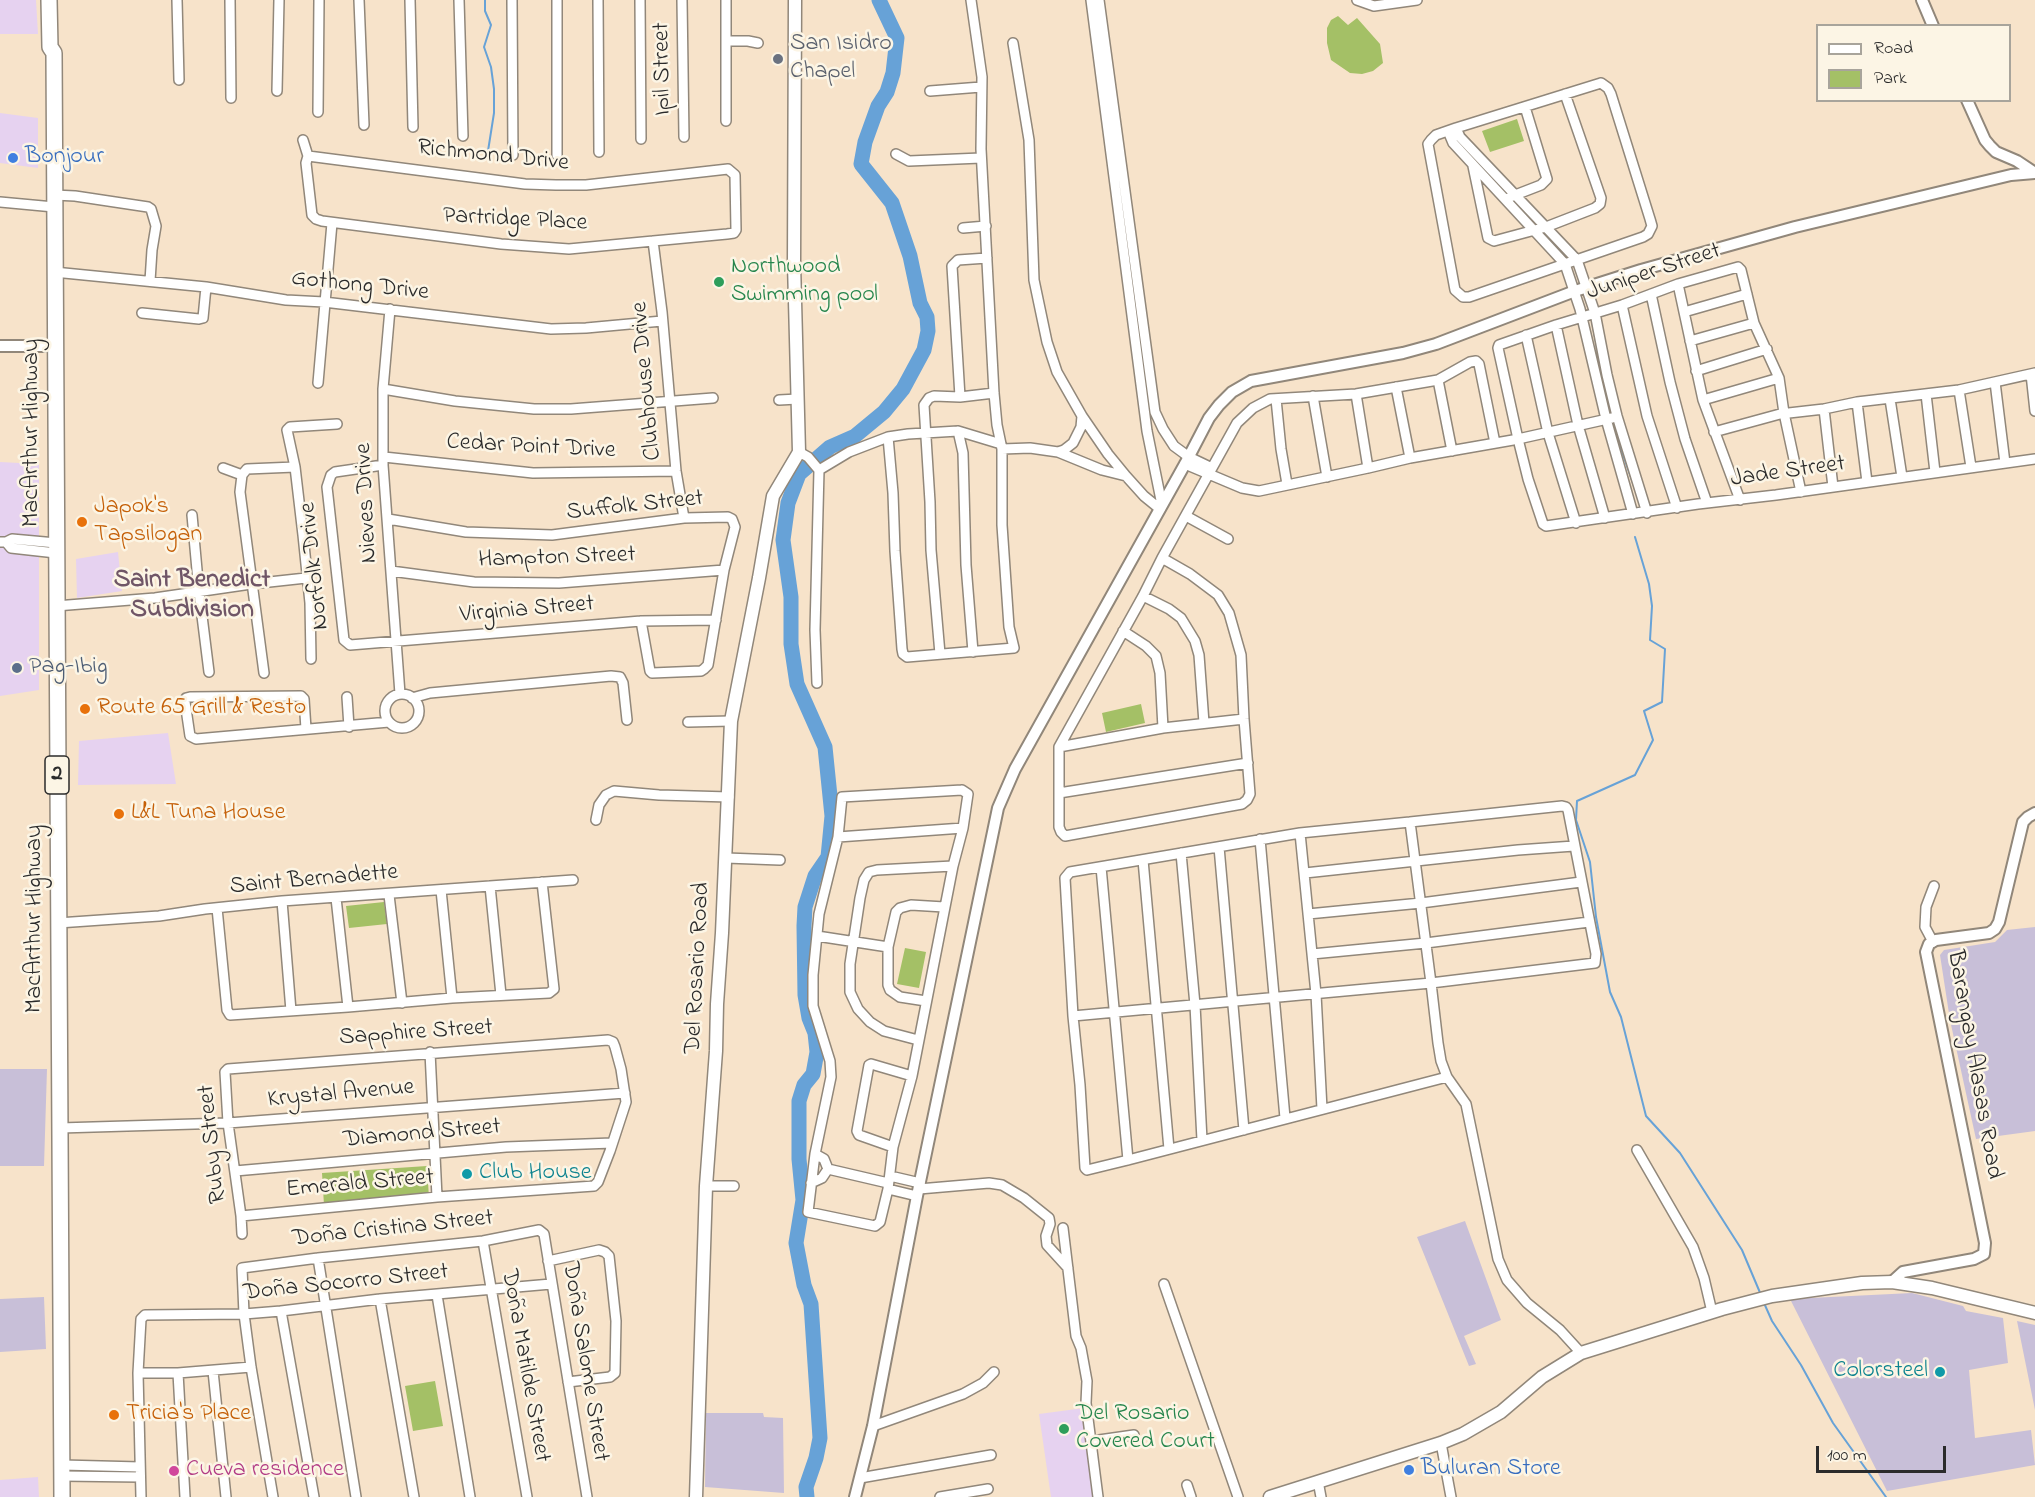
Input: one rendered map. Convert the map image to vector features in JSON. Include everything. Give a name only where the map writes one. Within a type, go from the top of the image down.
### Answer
[{"type":"highway","name":"MacArthur Highway","points":[[49,0],[50,47],[54,53],[62,1497]]},
{"type":"highway","name":"MacArthur Highway","points":[[54,53],[58,47],[58,0]]},
{"type":"main road","points":[[795,0],[794,263],[798,399],[804,455]]},
{"type":"main road","name":"Del Rosario Road","points":[[696,1497],[706,1186],[716,1051],[731,721],[773,496],[804,455]]},
{"type":"main road","points":[[1278,1496],[1318,1481],[1440,1443],[1483,1424],[1517,1400],[1549,1371],[1581,1353],[1755,1300],[1862,1283],[1892,1282],[1932,1288],[2035,1314]]},
{"type":"street","points":[[177,0],[178,80]]},
{"type":"street","points":[[230,0],[231,98]]},
{"type":"street","points":[[277,92],[279,0]]},
{"type":"street","points":[[318,112],[319,0]]},
{"type":"street","points":[[359,0],[364,125]]},
{"type":"street","points":[[410,0],[413,127]]},
{"type":"street","points":[[459,0],[463,136]]},
{"type":"street","points":[[512,0],[513,155]]},
{"type":"street","points":[[557,0],[557,155]]},
{"type":"street","points":[[598,0],[599,152]]},
{"type":"street","points":[[640,0],[641,139]]},
{"type":"street","name":"Ipil Street","points":[[682,0],[684,137]]},
{"type":"street","points":[[726,0],[726,121]]},
{"type":"street","points":[[888,437],[903,654],[911,658],[1014,648],[1009,627],[1002,525],[1002,447],[994,393],[981,158],[981,66],[972,0]]},
{"type":"street","points":[[1091,0],[1147,431],[1161,507]]},
{"type":"street","points":[[1099,0],[1155,412],[1174,446],[1187,460],[1249,490],[1259,491],[1410,458],[1515,440],[1617,416]]},
{"type":"street","points":[[1357,0],[1374,6],[1417,0]]},
{"type":"street","points":[[1922,0],[1932,24]]},
{"type":"street","points":[[727,41],[758,42]]},
{"type":"street","points":[[1013,43],[1029,140],[1034,280],[1047,342],[1057,372],[1082,416],[1108,454],[1144,496],[1161,507]]},
{"type":"street","points":[[1601,83],[1608,88],[1652,226],[1648,234],[1642,237],[1469,297],[1463,297],[1455,290],[1428,144],[1436,135],[1525,107],[1601,83]]},
{"type":"street","points":[[930,91],[981,87]]},
{"type":"street","points":[[1473,164],[1488,238],[1494,242],[1546,227],[1595,208],[1600,204],[1601,198],[1565,94]]},
{"type":"street","points":[[1968,102],[1990,146],[1996,152],[2017,161],[2035,173]]},
{"type":"street","points":[[1505,198],[1541,185],[1547,179],[1525,107]]},
{"type":"street","points":[[1452,129],[1453,143],[1565,264],[1582,316],[1606,419],[1634,514]]},
{"type":"street","points":[[1452,129],[1577,260],[1595,313],[1617,416],[1647,513]]},
{"type":"street","points":[[303,140],[308,156]]},
{"type":"street","points":[[896,154],[909,161],[981,158]]},
{"type":"street","name":"Partridge Place","points":[[308,156],[306,163],[312,214],[316,219],[332,223],[501,244],[568,249],[734,233],[736,220]]},
{"type":"street","name":"Richmond Drive","points":[[308,156],[525,184],[556,185],[586,185],[728,169],[735,175],[736,220]]},
{"type":"street","points":[[855,1497],[873,1426],[919,1190],[999,808],[1016,769],[1209,418],[1219,405],[1232,392],[1251,381],[1414,350],[1469,332],[1575,291],[1641,270],[1795,227],[2011,175],[2035,173]]},
{"type":"street","points":[[1479,196],[1485,188],[1493,186]]},
{"type":"street","points":[[0,202],[54,201],[75,196],[148,207],[151,209],[156,226],[150,282]]},
{"type":"street","points":[[318,383],[332,223]]},
{"type":"street","points":[[963,228],[986,226]]},
{"type":"street","name":"Clubhouse Drive","points":[[653,241],[676,471],[684,518]]},
{"type":"street","points":[[960,397],[952,266],[958,260],[987,258]]},
{"type":"street","name":"Juniper Street","points":[[1515,440],[1499,345],[1582,316],[1622,305],[1678,284],[1738,267],[1741,270],[1747,294]]},
{"type":"street","name":"Gothong Drive","points":[[54,272],[206,287],[286,300],[390,309],[550,329],[662,321]]},
{"type":"street","points":[[1678,284],[1703,400],[1740,500]]},
{"type":"street","points":[[142,313],[203,318],[206,287]]},
{"type":"street","points":[[1651,294],[1685,439],[1707,503]]},
{"type":"street","points":[[1684,312],[1747,294],[1754,323],[1779,378],[1801,492]]},
{"type":"street","points":[[1622,305],[1647,416],[1677,508]]},
{"type":"street","name":"Nieves Drive","points":[[390,309],[383,389],[384,461],[400,694]]},
{"type":"street","points":[[1690,341],[1754,323]]},
{"type":"street","points":[[1556,325],[1578,425],[1605,518]]},
{"type":"street","points":[[1526,335],[1548,433],[1576,522]]},
{"type":"street","points":[[0,346],[54,346]]},
{"type":"street","points":[[1696,371],[1767,349]]},
{"type":"street","points":[[1162,558],[1190,574],[1218,595],[1229,613],[1241,655],[1250,794],[1242,804],[1065,836],[1059,827],[1059,747],[1143,596],[1162,558],[1237,423],[1253,408],[1270,399],[1356,394],[1438,380],[1476,361],[1479,364],[1495,443]]},
{"type":"street","points":[[1714,432],[1784,413],[1959,390],[2033,374],[2035,411]]},
{"type":"street","points":[[1703,400],[1779,378]]},
{"type":"street","points":[[1438,380],[1452,451]]},
{"type":"street","points":[[1995,382],[2005,463]]},
{"type":"street","points":[[1396,387],[1410,458]]},
{"type":"street","points":[[383,389],[455,401],[534,409],[571,409],[713,398]]},
{"type":"street","points":[[1959,390],[1971,467]]},
{"type":"street","points":[[940,654],[931,550],[924,405],[928,398],[934,396],[960,397],[994,393]]},
{"type":"street","points":[[1356,394],[1368,468]]},
{"type":"street","points":[[1926,394],[1935,472]]},
{"type":"street","points":[[1313,396],[1327,477]]},
{"type":"street","points":[[780,400],[798,399]]},
{"type":"street","points":[[1276,399],[1287,484]]},
{"type":"street","points":[[1890,399],[1902,477]]},
{"type":"street","points":[[1857,402],[1867,482]]},
{"type":"street","points":[[1824,409],[1833,487]]},
{"type":"street","points":[[1058,452],[1073,443],[1081,427],[1082,416]]},
{"type":"street","points":[[311,659],[310,603],[295,467],[287,430],[290,427],[337,424]]},
{"type":"street","points":[[818,469],[849,452],[888,437],[958,432],[1002,447],[1058,452],[1102,470],[1126,476]]},
{"type":"street","points":[[958,432],[963,453],[966,565],[973,652]]},
{"type":"street","name":"Jade Street","points":[[1515,440],[1543,524],[1546,526],[2035,459]]},
{"type":"street","points":[[804,455],[818,469],[815,630],[817,683]]},
{"type":"street","name":"Cedar Point Drive","points":[[327,487],[331,475],[335,472],[384,461],[533,473],[676,471]]},
{"type":"street","points":[[264,673],[250,584],[240,492],[242,475],[247,469],[295,467]]},
{"type":"street","points":[[223,468],[242,475]]},
{"type":"street","name":"Norfolk Drive","points":[[327,487],[344,640]]},
{"type":"street","points":[[192,515],[209,672]]},
{"type":"street","points":[[1186,516],[1228,539]]},
{"type":"street","name":"Suffolk Street","points":[[388,519],[466,532],[552,536],[684,518],[728,517],[732,519],[735,527],[724,570],[708,665],[701,671],[652,673],[648,664],[642,621]]},
{"type":"street","points":[[3,542],[12,539],[56,548]]},
{"type":"street","name":"Hampton Street","points":[[391,571],[474,582],[559,583],[724,570]]},
{"type":"street","points":[[56,606],[146,599],[306,578]]},
{"type":"street","points":[[1143,596],[1181,618],[1195,641],[1204,723]]},
{"type":"street","name":"Virginia Street","points":[[344,640],[355,646],[642,621],[716,621]]},
{"type":"street","points":[[1123,631],[1146,646],[1156,656],[1160,673],[1163,728]]},
{"type":"street","points":[[412,698],[430,693],[611,675],[620,677],[623,683],[627,720]]},
{"type":"street","points":[[400,694],[412,698],[416,702],[418,713],[414,723],[399,728],[389,722],[385,708],[390,699],[400,694]]},
{"type":"street","points":[[306,729],[304,699],[301,696],[190,697],[186,698],[185,702],[190,736],[196,740],[389,722]]},
{"type":"street","points":[[348,696],[349,727]]},
{"type":"street","points":[[1059,747],[1163,728],[1244,719]]},
{"type":"street","points":[[688,722],[731,721]]},
{"type":"street","points":[[1059,793],[1248,763]]},
{"type":"street","points":[[962,790],[968,794],[912,1076],[893,1147],[880,1222],[875,1226],[808,1212],[815,1154],[831,1077],[830,1061],[813,1005],[813,975],[819,914],[838,837],[842,797],[962,790]]},
{"type":"street","points":[[596,820],[599,805],[606,795],[614,791],[659,795],[729,796]]},
{"type":"street","points":[[1073,1016],[1431,983],[1595,963],[1596,954],[1568,810],[1562,806],[1300,833],[1070,872],[1065,878],[1073,1016],[1085,1168],[1087,1170],[1447,1077]]},
{"type":"street","name":"Barangay Alasas Road","points":[[1892,1282],[1903,1272],[1974,1259],[1984,1254],[1985,1243],[1926,952],[1929,944],[1936,940],[1989,933],[1995,929],[1999,922],[2023,822],[2035,813]]},
{"type":"street","points":[[1410,822],[1437,1043],[1447,1077],[1466,1104],[1498,1259],[1507,1280],[1527,1303],[1560,1330],[1581,1353]]},
{"type":"street","points":[[838,837],[963,828]]},
{"type":"street","points":[[1300,833],[1316,994],[1322,1109]]},
{"type":"street","points":[[1260,839],[1285,1119]]},
{"type":"street","points":[[1305,873],[1574,846]]},
{"type":"street","points":[[1219,847],[1244,1130]]},
{"type":"street","points":[[1181,854],[1195,1005],[1202,1140]]},
{"type":"street","points":[[726,858],[780,860]]},
{"type":"street","points":[[1143,860],[1169,1149]]},
{"type":"street","points":[[918,1040],[884,1031],[870,1022],[858,1009],[850,992],[853,940],[864,880],[869,872],[877,870],[952,866]]},
{"type":"street","points":[[1101,867],[1128,1160]]},
{"type":"street","name":"Saint Bernadette","points":[[58,922],[159,916],[282,902],[573,880]]},
{"type":"street","points":[[217,908],[227,1010],[230,1015],[549,993],[554,989],[542,882]]},
{"type":"street","points":[[1308,914],[1421,903],[1581,882]]},
{"type":"street","points":[[490,886],[501,995]]},
{"type":"street","points":[[1933,942],[1925,927],[1926,907],[1934,886]]},
{"type":"street","points":[[441,890],[452,998]]},
{"type":"street","points":[[389,895],[402,1003]]},
{"type":"street","points":[[336,898],[348,1007]]},
{"type":"street","points":[[282,902],[291,1011]]},
{"type":"street","points":[[926,1002],[900,998],[890,990],[888,986],[888,947],[896,912],[900,908],[911,905],[944,907]]},
{"type":"street","points":[[1312,954],[1426,943],[1589,922]]},
{"type":"street","points":[[817,936],[888,947]]},
{"type":"street","name":"Sapphire Street","points":[[228,1069],[608,1040],[613,1042],[615,1047],[626,1093]]},
{"type":"street","points":[[430,1052],[437,1197]]},
{"type":"street","points":[[893,1147],[859,1135],[856,1131],[868,1068],[871,1064],[912,1076]]},
{"type":"street","name":"Ruby Street","points":[[228,1069],[225,1072],[228,1123],[236,1171],[242,1234]]},
{"type":"street","points":[[612,1143],[622,1117],[626,1093]]},
{"type":"street","name":"Krystal Avenue","points":[[60,1128],[228,1123],[626,1093]]},
{"type":"street","name":"Diamond Street","points":[[236,1171],[506,1147],[612,1143]]},
{"type":"street","name":"Emerald Street","points":[[241,1216],[437,1197],[591,1187],[598,1182],[612,1143]]},
{"type":"street","points":[[1637,1150],[1693,1247],[1704,1278],[1712,1312]]},
{"type":"street","points":[[815,1154],[824,1159],[828,1169]]},
{"type":"street","points":[[828,1169],[919,1190],[988,1183],[1002,1185],[1024,1198],[1049,1218],[1047,1245],[1068,1268]]},
{"type":"street","points":[[811,1183],[822,1178],[828,1169]]},
{"type":"street","points":[[706,1186],[734,1185]]},
{"type":"street","points":[[1063,1228],[1076,1336],[1081,1348],[1087,1381],[1086,1403],[1098,1497]]},
{"type":"street","name":"Doña Cristina Street","points":[[244,1314],[242,1270],[244,1267],[483,1241],[539,1230],[544,1234]]},
{"type":"street","name":"Doña Salome Street","points":[[544,1234],[587,1497]]},
{"type":"street","name":"Doña Matilde Street","points":[[483,1241],[527,1497]]},
{"type":"street","points":[[548,1261],[599,1250],[609,1256],[616,1321],[615,1373],[610,1377],[568,1382]]},
{"type":"street","points":[[318,1258],[356,1497]]},
{"type":"street","name":"Doña Socorro Street","points":[[138,1373],[141,1319],[145,1315],[244,1314],[551,1284]]},
{"type":"street","points":[[1164,1284],[1238,1497]]},
{"type":"street","points":[[437,1295],[470,1497]]},
{"type":"street","points":[[380,1299],[414,1497]]},
{"type":"street","points":[[281,1311],[314,1497]]},
{"type":"street","points":[[244,1314],[273,1497]]},
{"type":"street","points":[[141,1497],[138,1373],[178,1373],[251,1367]]},
{"type":"street","points":[[213,1371],[226,1497]]},
{"type":"street","points":[[873,1426],[963,1394],[983,1383],[994,1371]]},
{"type":"street","points":[[178,1373],[185,1497]]},
{"type":"street","points":[[1092,1441],[1134,1435]]},
{"type":"street","points":[[1440,1443],[1451,1497]]},
{"type":"street","points":[[860,1478],[991,1455]]},
{"type":"street","points":[[62,1471],[140,1467]]},
{"type":"street","points":[[78,1471],[140,1477]]},
{"type":"street","points":[[1318,1481],[1321,1497]]},
{"type":"street","points":[[1187,1485],[1191,1497]]},
{"type":"street","points":[[940,1497],[988,1490]]},
{"type":"shaded area","points":[[0,0],[36,0],[38,34],[0,34]]},
{"type":"shaded area","points":[[0,113],[38,118],[38,168],[0,163]]},
{"type":"shaded area","points":[[0,462],[39,464],[39,690],[0,696]]},
{"type":"shaded area","points":[[118,552],[122,591],[77,598],[76,559]]},
{"type":"shaded area","points":[[168,733],[176,784],[78,785],[79,741]]},
{"type":"shaded area","points":[[2035,927],[2035,1131],[1976,1139],[1950,1020],[1940,955],[1944,950],[1995,942],[2007,930]]},
{"type":"shaded area","points":[[0,1069],[47,1069],[44,1166],[0,1166]]},
{"type":"shaded area","points":[[1465,1221],[1501,1320],[1464,1336],[1476,1364],[1469,1366],[1417,1237]]},
{"type":"shaded area","points":[[1912,1293],[1963,1306],[1966,1311],[2003,1318],[2008,1363],[1969,1370],[1975,1438],[2031,1430],[2035,1465],[1887,1491],[1790,1299]]},
{"type":"shaded area","points":[[44,1297],[46,1349],[0,1352],[0,1299]]},
{"type":"shaded area","points":[[2017,1321],[2035,1325],[2035,1410]]},
{"type":"shaded area","points":[[1084,1408],[1096,1497],[1051,1497],[1039,1414]]},
{"type":"shaded area","points":[[706,1413],[763,1413],[764,1417],[783,1418],[784,1493],[705,1487]]},
{"type":"shaded area","points":[[38,1477],[39,1497],[0,1497],[0,1480]]},
{"type":"green space","points":[[1338,16],[1348,25],[1357,18],[1380,44],[1383,63],[1373,71],[1362,74],[1350,73],[1331,60],[1327,43],[1327,28],[1331,20]]},
{"type":"green space","points":[[1517,119],[1524,141],[1490,152],[1482,131]]},
{"type":"green space","points":[[1141,704],[1145,723],[1106,732],[1102,713]]},
{"type":"green space","points":[[384,902],[387,924],[349,928],[346,906]]},
{"type":"green space","points":[[905,948],[926,952],[919,988],[897,984]]},
{"type":"green space","points":[[427,1166],[429,1198],[324,1205],[322,1173]]},
{"type":"green space","points":[[435,1381],[443,1426],[413,1431],[405,1386]]},
{"type":"waterway","points":[[485,0],[485,11],[491,25],[484,47],[491,67],[494,89],[494,113],[488,151]]},
{"type":"waterway","points":[[807,1497],[806,1487],[820,1438],[811,1304],[804,1285],[796,1243],[803,1200],[799,1159],[799,1101],[804,1085],[813,1074],[817,1052],[815,1033],[809,1018],[805,995],[804,926],[805,907],[815,876],[828,857],[832,816],[825,747],[797,684],[791,644],[791,597],[783,540],[788,503],[799,474],[830,447],[855,436],[884,412],[903,389],[924,350],[928,331],[927,317],[920,303],[910,256],[892,203],[861,164],[865,142],[893,73],[897,38],[879,0]]},
{"type":"waterway","points":[[1592,321],[1610,417]]},
{"type":"waterway","points":[[1613,426],[1635,489]]},
{"type":"waterway","points":[[1635,537],[1649,584],[1652,606],[1650,640],[1665,649],[1662,702],[1644,711],[1653,740],[1635,775],[1577,801],[1576,820],[1590,862],[1596,917],[1610,992],[1621,1017],[1646,1116],[1680,1153],[1742,1250],[1761,1295]]},
{"type":"waterway","points":[[1764,1303],[1772,1321],[1801,1365],[1833,1423],[1886,1497]]},
{"type":"place","name":"San Isidro Chapel","points":[[778,59]]},
{"type":"place","name":"Bonjour","points":[[13,158]]},
{"type":"place","name":"Northwood Swimming pool","points":[[719,282]]},
{"type":"place","name":"Japok's Tapsilogan","points":[[82,522]]},
{"type":"place","name":"Pag-Ibig","points":[[17,668]]},
{"type":"place","name":"Route 65 Grill & Resto","points":[[85,709]]},
{"type":"place","name":"L&L Tuna House","points":[[119,814]]},
{"type":"place","name":"Club House","points":[[467,1174]]},
{"type":"place","name":"Colorsteel","points":[[1940,1372]]},
{"type":"place","name":"Tricia's Place","points":[[114,1415]]},
{"type":"place","name":"Del Rosario Covered Court","points":[[1064,1429]]},
{"type":"place","name":"Buluran Store","points":[[1409,1470]]},
{"type":"place","name":"Cueva residence","points":[[174,1471]]},
{"type":"district","name":"Saint Benedict Subdivision","points":[[192,597]]}]
